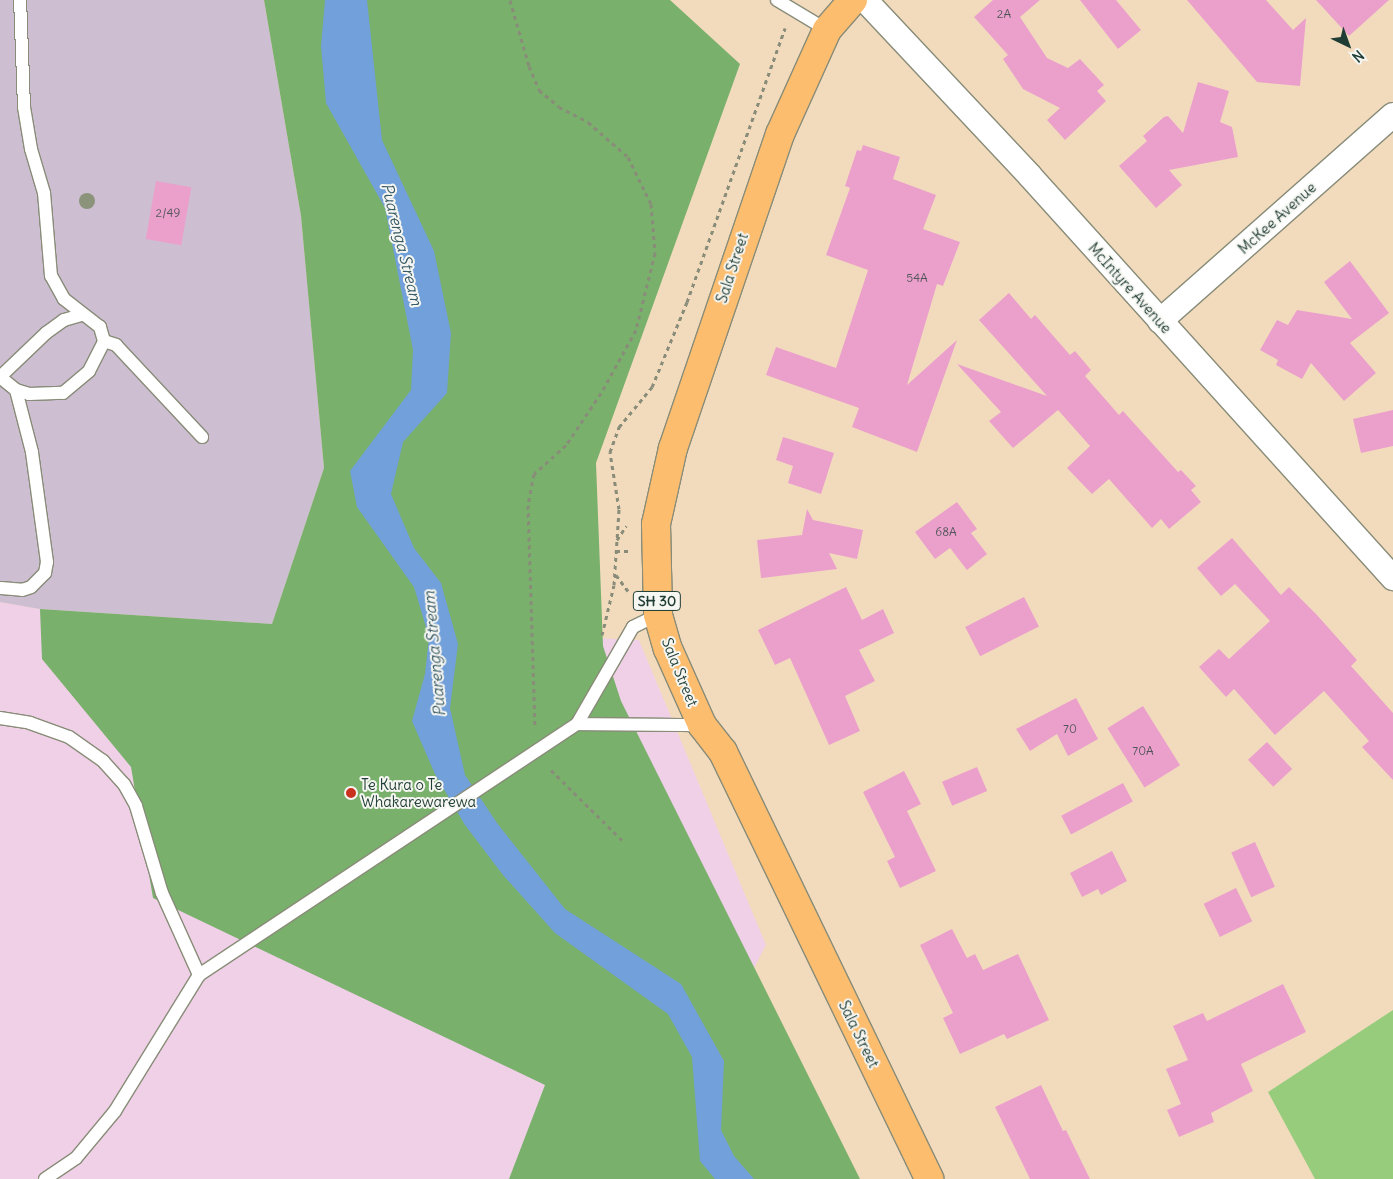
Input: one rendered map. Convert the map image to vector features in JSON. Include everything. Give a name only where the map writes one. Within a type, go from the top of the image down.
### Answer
[{"type":"highway","name":"Sala Street","points":[[853,0],[827,30],[801,82],[773,152],[673,448],[656,524],[658,614],[668,649],[702,725],[727,761],[929,1179]]},
{"type":"street","name":"McIntyre Avenue","points":[[865,0],[1393,578]]},
{"type":"street","name":"McKee Avenue","points":[[1160,321],[1393,115]]},
{"type":"lane","points":[[20,0],[24,107],[30,150],[44,193],[51,276],[64,299],[100,327],[104,340],[99,356],[89,371],[63,393],[48,396],[16,390],[0,377],[22,352],[64,320],[81,314]]},
{"type":"lane","points":[[777,0],[827,30]]},
{"type":"lane","points":[[64,299],[64,320]]},
{"type":"lane","points":[[104,340],[116,345],[202,437]]},
{"type":"lane","points":[[1,588],[22,590],[31,587],[45,573],[47,562],[32,452],[16,390]]},
{"type":"lane","points":[[45,1179],[76,1158],[115,1111],[199,975],[391,850],[577,724],[633,627],[658,614]]},
{"type":"lane","points":[[0,718],[30,723],[70,737],[103,762],[124,784],[136,806],[162,893],[199,975]]},
{"type":"lane","points":[[577,724],[702,725]]},
{"type":"path","points":[[510,0],[529,66],[540,90],[560,107],[588,122],[628,156],[651,204],[655,253],[636,330],[601,393],[566,446],[534,474],[528,504],[535,753]]},
{"type":"path","points":[[616,541],[630,521]]},
{"type":"path","points":[[616,552],[634,551]]},
{"type":"path","points":[[616,574],[630,593]]},
{"type":"path","points":[[551,770],[622,840]]},
{"type":"shaded area","points":[[0,0],[264,0],[301,216],[324,468],[272,624],[40,609],[0,602]]},
{"type":"shaded area","name":"Te Kura o Te Whakarewarewa","points":[[0,602],[40,609],[272,624],[639,640],[766,945],[665,1139],[639,1179],[0,1179]]},
{"type":"green space","points":[[264,0],[670,0],[740,64],[596,463],[603,646],[621,701],[860,1179],[509,1179],[545,1085],[153,898],[131,767],[42,659],[40,609],[272,624],[324,468],[301,216]]},
{"type":"green space","points":[[1393,1010],[1393,1179],[1315,1179],[1268,1092]]},
{"type":"water","name":"Puarenga Stream","points":[[325,0],[367,0],[382,140],[434,251],[451,333],[447,393],[403,442],[391,494],[414,548],[441,583],[458,644],[450,708],[465,775],[497,823],[565,909],[681,984],[724,1061],[721,1130],[734,1156],[754,1179],[715,1179],[700,1161],[692,1057],[668,1014],[555,933],[503,875],[465,825],[435,774],[412,721],[425,674],[429,637],[414,587],[357,507],[350,471],[411,390],[413,350],[385,208],[326,103],[321,46]]},
{"type":"building","points":[[993,0],[1040,0],[1020,17],[1047,58],[1068,68],[1080,59],[1104,85],[1097,91],[1106,101],[1065,140],[1047,120],[1060,108],[1023,89],[1003,59],[1008,55],[974,17]]},
{"type":"building","points":[[1080,0],[1116,0],[1141,30],[1118,49]]},
{"type":"building","points":[[1187,0],[1266,0],[1293,30],[1306,18],[1300,86],[1257,82]]},
{"type":"building","points":[[1316,0],[1389,0],[1349,36]]},
{"type":"building","points":[[1198,82],[1229,91],[1220,122],[1232,127],[1238,157],[1169,170],[1182,185],[1156,208],[1119,166],[1147,141],[1143,136],[1164,117],[1168,116],[1183,133]]},
{"type":"building","points":[[863,145],[900,157],[893,179],[936,195],[923,229],[960,242],[943,286],[937,284],[907,385],[957,340],[917,452],[852,427],[859,408],[766,375],[776,347],[836,368],[868,270],[826,255],[850,188],[845,186],[857,150],[861,151]]},
{"type":"building","points":[[156,181],[191,187],[181,245],[146,239]]},
{"type":"building","points":[[1350,261],[1389,313],[1350,343],[1376,373],[1344,401],[1311,363],[1302,379],[1276,365],[1278,360],[1260,350],[1277,320],[1288,325],[1297,310],[1352,319],[1324,282]]},
{"type":"building","points":[[1009,293],[1031,319],[1035,315],[1070,355],[1075,351],[1091,370],[1085,376],[1119,415],[1123,411],[1178,472],[1181,470],[1196,486],[1191,490],[1201,502],[1169,529],[1161,519],[1152,528],[1109,479],[1092,494],[1067,468],[1090,446],[1058,410],[1013,448],[989,421],[1001,412],[957,364],[1047,396],[979,320]]},
{"type":"building","points":[[1393,410],[1393,446],[1361,453],[1353,419]]},
{"type":"building","points":[[783,437],[834,453],[821,494],[788,483],[793,466],[776,460]]},
{"type":"building","points":[[957,502],[977,529],[971,533],[987,554],[967,570],[950,548],[935,559],[915,532]]},
{"type":"building","points":[[807,509],[813,520],[863,530],[857,559],[829,553],[837,569],[761,578],[757,540],[802,535]]},
{"type":"building","points":[[1232,538],[1281,595],[1289,587],[1317,615],[1357,660],[1351,666],[1393,713],[1393,780],[1362,747],[1369,741],[1324,691],[1275,735],[1234,689],[1226,697],[1199,667],[1219,649],[1229,659],[1270,621],[1235,584],[1221,596],[1197,568]]},
{"type":"building","points":[[846,587],[862,620],[883,609],[894,633],[859,650],[875,681],[845,696],[860,731],[829,745],[790,658],[775,665],[758,630]]},
{"type":"building","points":[[1024,597],[1039,626],[980,656],[965,627]]},
{"type":"building","points":[[1076,698],[1098,739],[1068,756],[1057,734],[1030,751],[1016,729]]},
{"type":"building","points":[[1143,706],[1180,765],[1144,788],[1107,728]]},
{"type":"building","points":[[1267,742],[1292,769],[1273,787],[1248,760]]},
{"type":"building","points":[[977,767],[987,791],[952,806],[942,782]]},
{"type":"building","points":[[904,771],[921,804],[907,811],[936,871],[900,888],[887,861],[895,857],[863,792]]},
{"type":"building","points":[[1123,783],[1133,802],[1071,834],[1061,816]]},
{"type":"building","points":[[1255,842],[1275,887],[1251,897],[1231,853]]},
{"type":"building","points":[[1112,851],[1127,881],[1101,895],[1098,889],[1082,897],[1070,873]]},
{"type":"building","points":[[1236,888],[1252,921],[1220,937],[1204,904]]},
{"type":"building","points":[[952,929],[967,958],[975,954],[983,970],[1018,954],[1049,1020],[1007,1039],[1004,1034],[960,1054],[943,1018],[953,1013],[920,945]]},
{"type":"building","points":[[1283,984],[1306,1032],[1241,1064],[1253,1091],[1211,1113],[1214,1122],[1179,1137],[1167,1110],[1181,1104],[1166,1069],[1188,1060],[1173,1026],[1203,1013],[1207,1021]]},
{"type":"building","points":[[1041,1085],[1063,1131],[1066,1130],[1090,1179],[1030,1179],[995,1107]]},
{"type":"place","name":"Te Kura o Te Whakarewarewa","points":[[351,793]]}]
